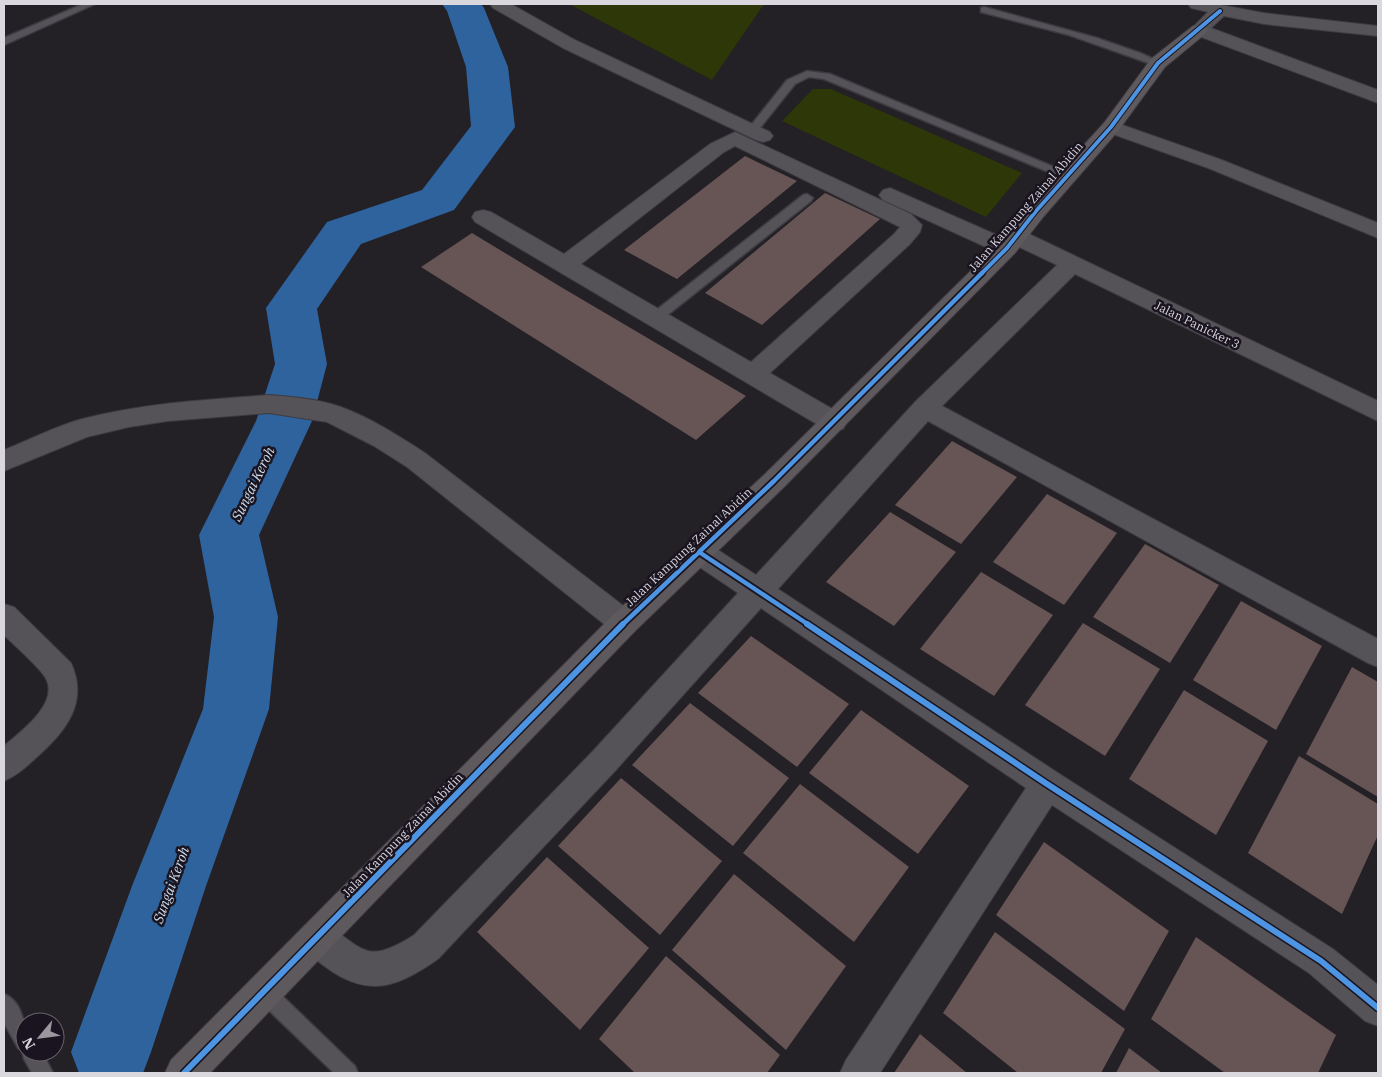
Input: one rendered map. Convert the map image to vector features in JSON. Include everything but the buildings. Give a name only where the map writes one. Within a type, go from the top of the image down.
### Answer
[{"type":"street","name":"Jalan Panicker 3","points":[[499,4],[576,48],[752,131],[1012,243],[1072,264],[1378,412]]},
{"type":"street","points":[[1198,17],[1220,11]]},
{"type":"street","points":[[1198,17],[1220,11],[1276,20],[1378,31]]},
{"type":"street","name":"Jalan Kampung Zainal Abidin","points":[[184,1073],[624,623],[834,422],[1012,243],[1066,176],[1111,127],[1158,63],[1198,17]]},
{"type":"street","points":[[1198,17],[1378,97]]},
{"type":"street","points":[[1111,127],[1215,164],[1378,231]]},
{"type":"street","points":[[565,265],[717,148],[735,138],[904,219],[911,225],[909,232],[902,239],[754,375]]},
{"type":"street","points":[[483,217],[834,422]]},
{"type":"street","points":[[316,938],[362,968],[382,969],[405,960],[426,947],[597,768],[925,408],[1072,264]]},
{"type":"street","points":[[4,460],[82,429],[129,418],[168,412],[268,404],[305,408],[333,414],[383,439],[416,460],[624,623]]},
{"type":"street","points":[[925,408],[1378,654]]},
{"type":"street","points":[[699,552],[1047,784],[1321,961],[1378,1008]]},
{"type":"street","points":[[4,616],[60,672],[63,691],[57,714],[45,730],[4,766]]},
{"type":"street","points":[[859,1073],[1047,784]]},
{"type":"lane","points":[[4,42],[90,4]]},
{"type":"lane","points":[[984,10],[1057,27],[1112,45],[1158,63]]},
{"type":"lane","points":[[752,131],[791,82],[807,74],[826,76],[1066,176]]},
{"type":"lane","points":[[655,318],[807,198]]},
{"type":"lane","points":[[264,992],[348,1073]]},
{"type":"lane","points":[[4,1004],[15,1023]]},
{"type":"lane","points":[[37,1062],[43,1073]]},
{"type":"green space","points":[[569,4],[764,4],[712,80]]},
{"type":"green space","points":[[813,89],[831,89],[1022,173],[986,217],[782,121]]},
{"type":"waterway","name":"Sungai Keroh","points":[[111,1052],[169,886],[236,709],[246,617],[229,535],[284,421],[301,364],[291,308],[344,233],[438,200],[493,127],[487,67],[465,8],[461,4]]},
{"type":"cycle path","points":[[184,1073],[624,623],[774,481],[1007,248],[1036,211],[1111,127],[1158,63],[1220,11]]},
{"type":"cycle path","points":[[699,552],[1047,784],[1321,961],[1378,1008]]}]
